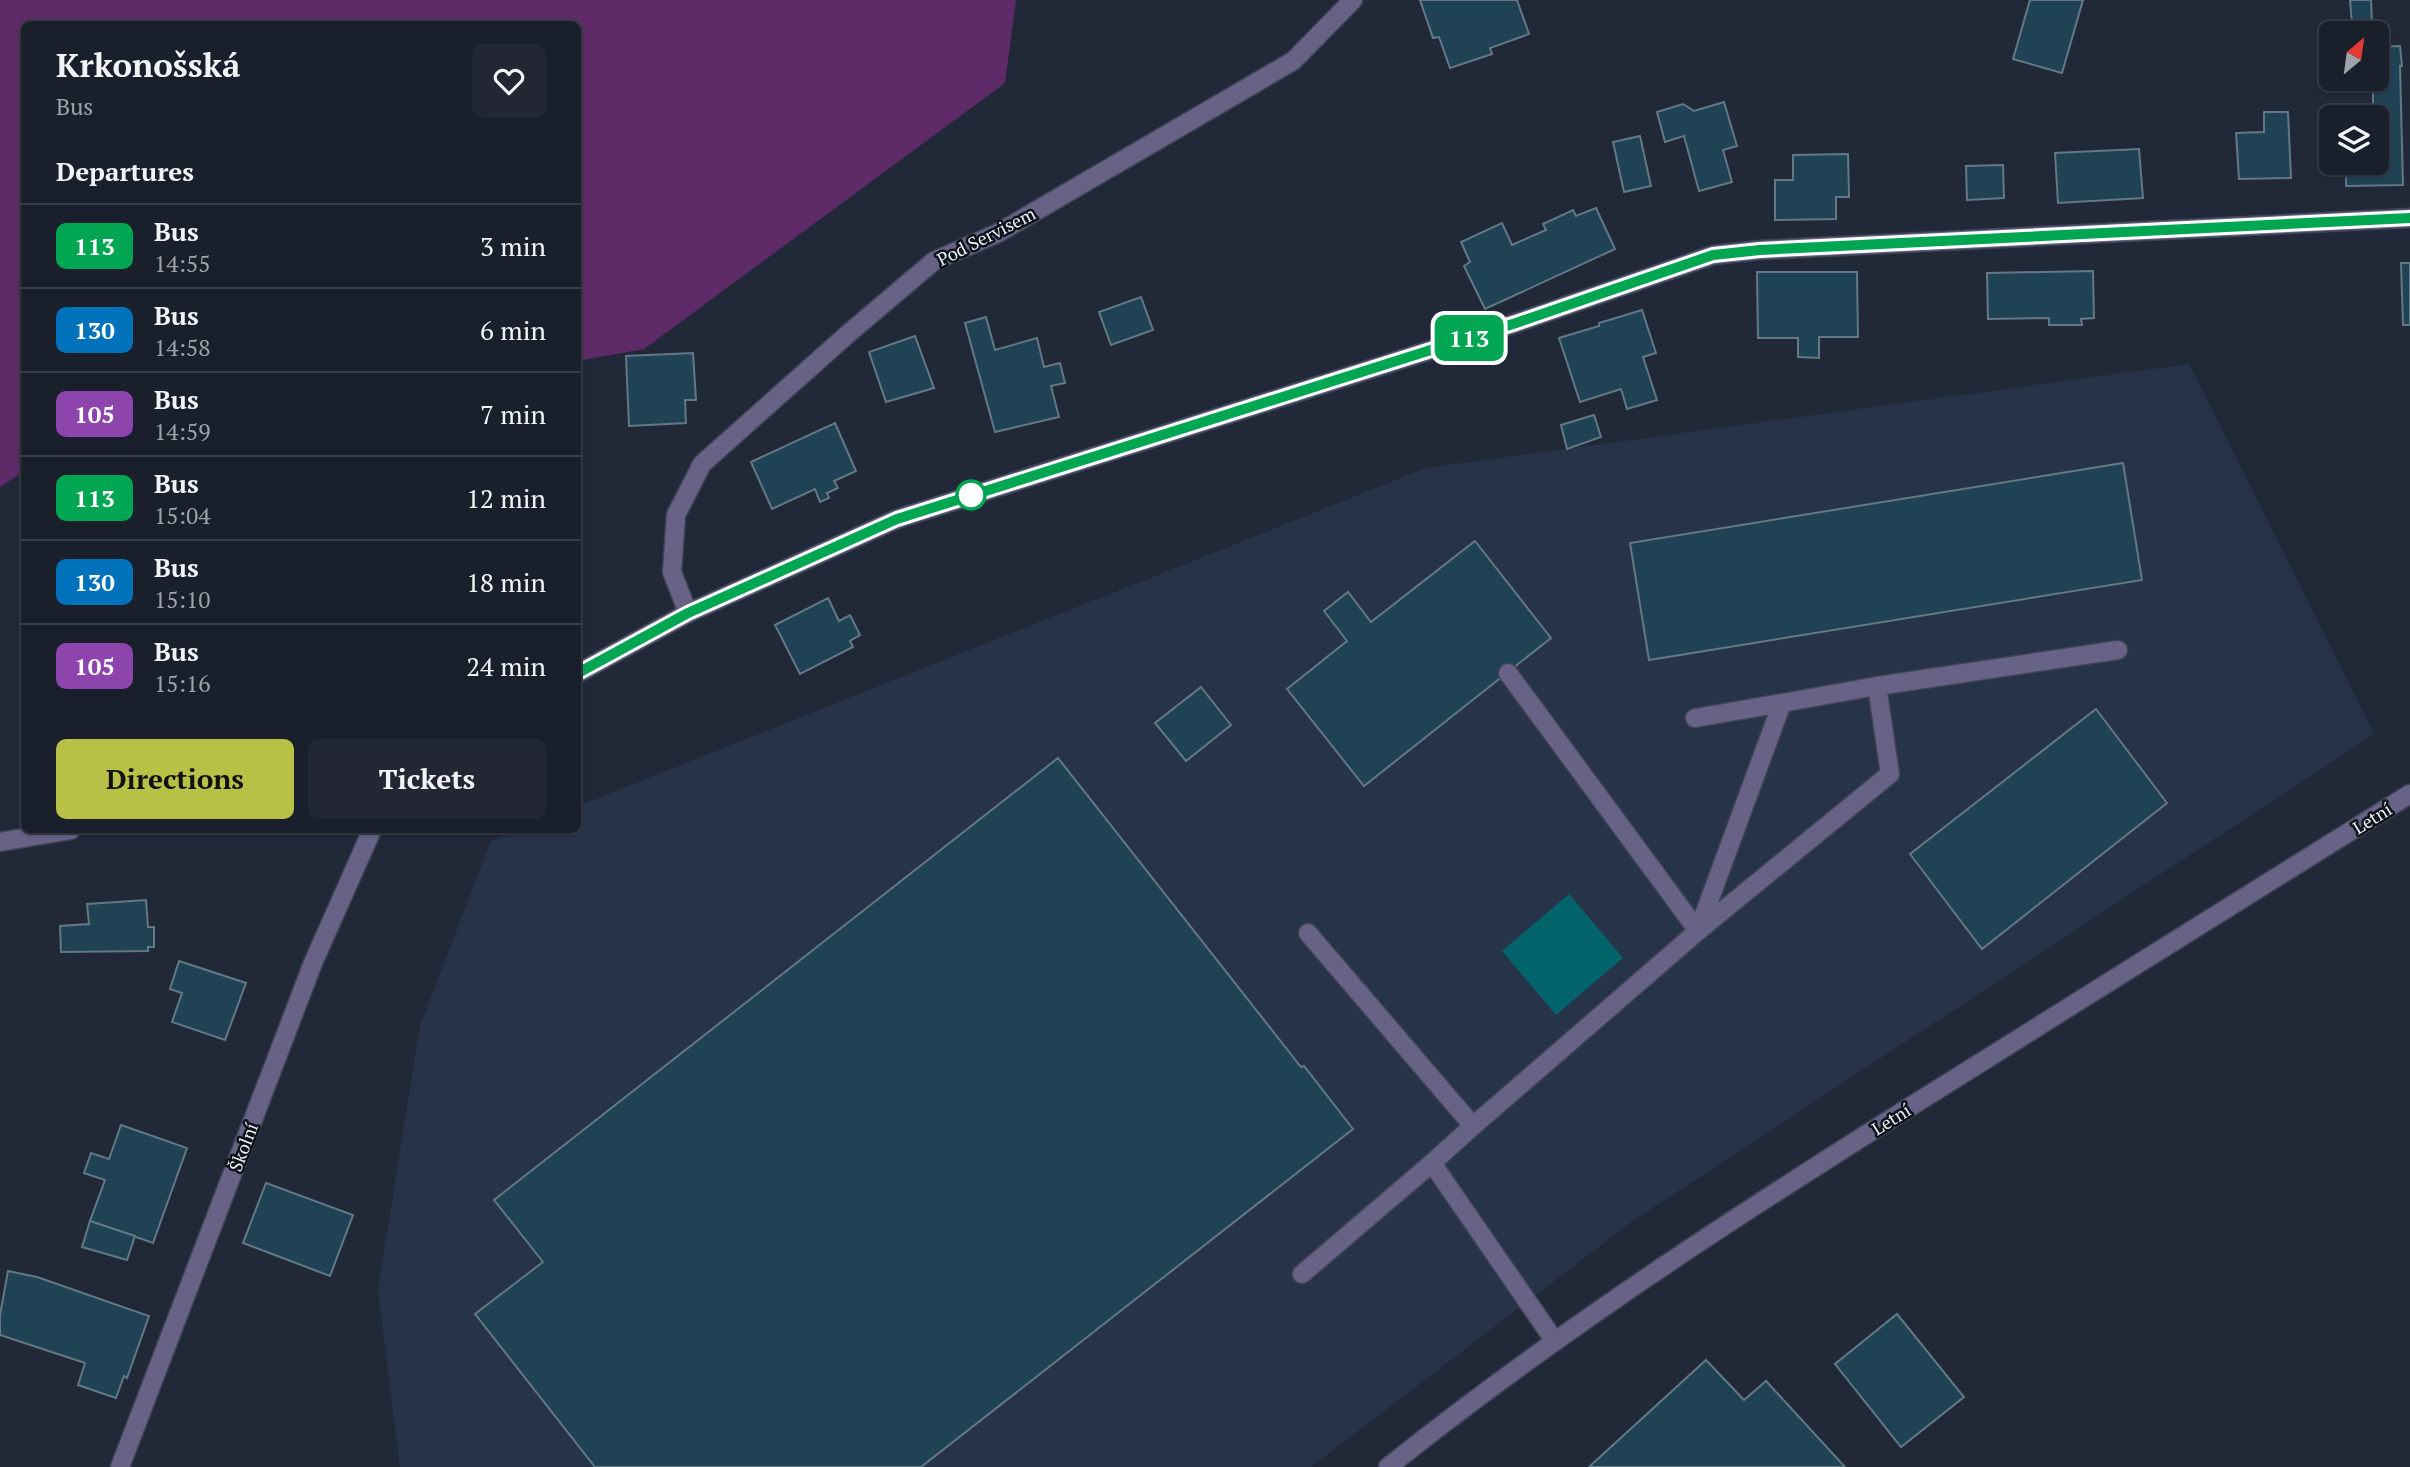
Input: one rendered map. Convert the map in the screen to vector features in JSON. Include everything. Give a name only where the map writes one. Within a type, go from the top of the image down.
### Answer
[{"type":"street","name":"Pod Servisem","points":[[688,613],[672,572],[676,515],[702,464],[934,261],[998,233],[1293,61],[1353,0]]},
{"type":"street","points":[[581,671],[688,613],[897,519],[1516,323],[1713,255],[1760,250],[2410,218]]},
{"type":"street","points":[[1696,718],[2118,650]]},
{"type":"street","points":[[1508,673],[1699,931]]},
{"type":"street","points":[[1302,1274],[1699,931],[1890,774],[1877,687]]},
{"type":"street","points":[[1699,931],[1782,704]]},
{"type":"street","name":"Letní","points":[[1388,1467],[1553,1340],[1780,1188],[2410,794]]},
{"type":"street","points":[[0,842],[53,833]]},
{"type":"street","name":"Školní","points":[[120,1467],[313,963],[371,833]]},
{"type":"street","points":[[1308,933],[1473,1126]]},
{"type":"street","points":[[1432,1163],[1553,1340]]},
{"type":"shaded area","points":[[0,0],[1016,0],[1005,83],[644,349],[581,360],[581,21],[21,21],[21,473],[0,487]]},
{"type":"shaded area","points":[[2189,364],[2374,734],[1634,1220],[1311,1467],[400,1467],[378,1289],[420,1026],[491,841],[511,833],[581,833],[581,805],[1426,468]]},
{"type":"shaded area","points":[[1569,894],[1623,958],[1556,1015],[1502,951]]},
{"type":"building","points":[[1420,0],[1517,0],[1529,34],[1490,48],[1492,54],[1450,68],[1439,37],[1433,38]]},
{"type":"building","points":[[2030,0],[2083,0],[2062,73],[2013,59]]},
{"type":"building","points":[[2350,0],[2371,0],[2372,21],[2352,21]]},
{"type":"building","points":[[2389,46],[2400,46],[2403,185],[2346,186],[2346,175],[2389,175],[2389,105],[2373,105],[2373,91],[2389,91]]},
{"type":"building","points":[[1724,102],[1737,146],[1723,150],[1732,182],[1699,191],[1684,136],[1665,142],[1657,112],[1683,104],[1694,111]]},
{"type":"building","points":[[2264,112],[2288,112],[2291,178],[2239,179],[2236,133],[2264,132]]},
{"type":"building","points":[[1640,136],[1651,186],[1624,192],[1613,142]]},
{"type":"building","points":[[2139,149],[2143,198],[2058,203],[2055,153]]},
{"type":"building","points":[[1848,154],[1849,197],[1836,197],[1836,219],[1775,220],[1775,180],[1793,180],[1793,155]]},
{"type":"building","points":[[2003,165],[2004,198],[1967,200],[1966,166]]},
{"type":"building","points":[[1596,208],[1615,249],[1485,309],[1464,266],[1470,262],[1461,242],[1502,223],[1512,245],[1546,230],[1543,224],[1573,210],[1576,216]]},
{"type":"building","points":[[2401,263],[2410,263],[2410,325],[2403,325]]},
{"type":"building","points":[[2093,271],[2094,318],[2081,319],[2082,325],[2049,325],[2049,318],[1988,319],[1987,273]]},
{"type":"building","points":[[1757,272],[1857,272],[1858,337],[1819,337],[1819,358],[1798,357],[1798,338],[1758,338]]},
{"type":"building","points":[[1141,297],[1153,330],[1111,345],[1099,312]]},
{"type":"building","points":[[1642,310],[1656,353],[1643,357],[1657,400],[1627,409],[1621,389],[1580,402],[1559,338]]},
{"type":"building","points":[[986,317],[995,350],[1037,338],[1044,367],[1060,363],[1065,383],[1051,386],[1059,417],[995,432],[965,323]]},
{"type":"building","points":[[915,336],[934,388],[886,402],[869,352]]},
{"type":"building","points":[[693,353],[696,400],[685,400],[686,423],[629,426],[626,356]]},
{"type":"building","points":[[1594,415],[1601,437],[1567,449],[1561,425]]},
{"type":"building","points":[[835,423],[856,471],[834,481],[838,488],[827,493],[829,498],[820,502],[815,489],[772,509],[751,462]]},
{"type":"building","points":[[2123,463],[2142,580],[1649,660],[1630,543]]},
{"type":"building","points":[[1475,541],[1551,638],[1364,786],[1287,689],[1347,641],[1324,611],[1348,592],[1371,622]]},
{"type":"building","points":[[828,598],[839,621],[850,615],[860,635],[850,641],[853,647],[800,674],[775,625]]},
{"type":"building","points":[[1201,687],[1231,725],[1186,761],[1155,723]]},
{"type":"building","points":[[2096,709],[2167,803],[1982,949],[1910,854]]},
{"type":"building","points":[[1058,758],[1301,1067],[1304,1066],[1353,1129],[921,1467],[595,1467],[475,1314],[543,1262],[494,1200]]},
{"type":"building","points":[[146,900],[148,927],[154,927],[154,947],[148,947],[148,951],[61,952],[60,926],[89,924],[87,904]]},
{"type":"building","points":[[179,961],[246,983],[225,1040],[172,1022],[182,993],[170,989]]},
{"type":"building","points":[[121,1125],[187,1148],[153,1243],[90,1221],[105,1180],[84,1173],[91,1153],[109,1159]]},
{"type":"building","points":[[266,1183],[353,1215],[330,1276],[243,1243]]},
{"type":"building","points":[[90,1221],[135,1236],[127,1260],[82,1247]]},
{"type":"building","points":[[8,1271],[37,1277],[149,1316],[127,1378],[124,1376],[116,1398],[78,1385],[85,1363],[0,1335],[0,1315]]},
{"type":"building","points":[[1897,1314],[1964,1397],[1901,1447],[1835,1364]]},
{"type":"building","points":[[1706,1360],[1744,1400],[1766,1381],[1845,1467],[1589,1467]]},
{"type":"bus line","name":"113","points":[[581,671],[688,613],[897,519],[1516,323],[1713,255],[1760,250],[2410,218]]}]
